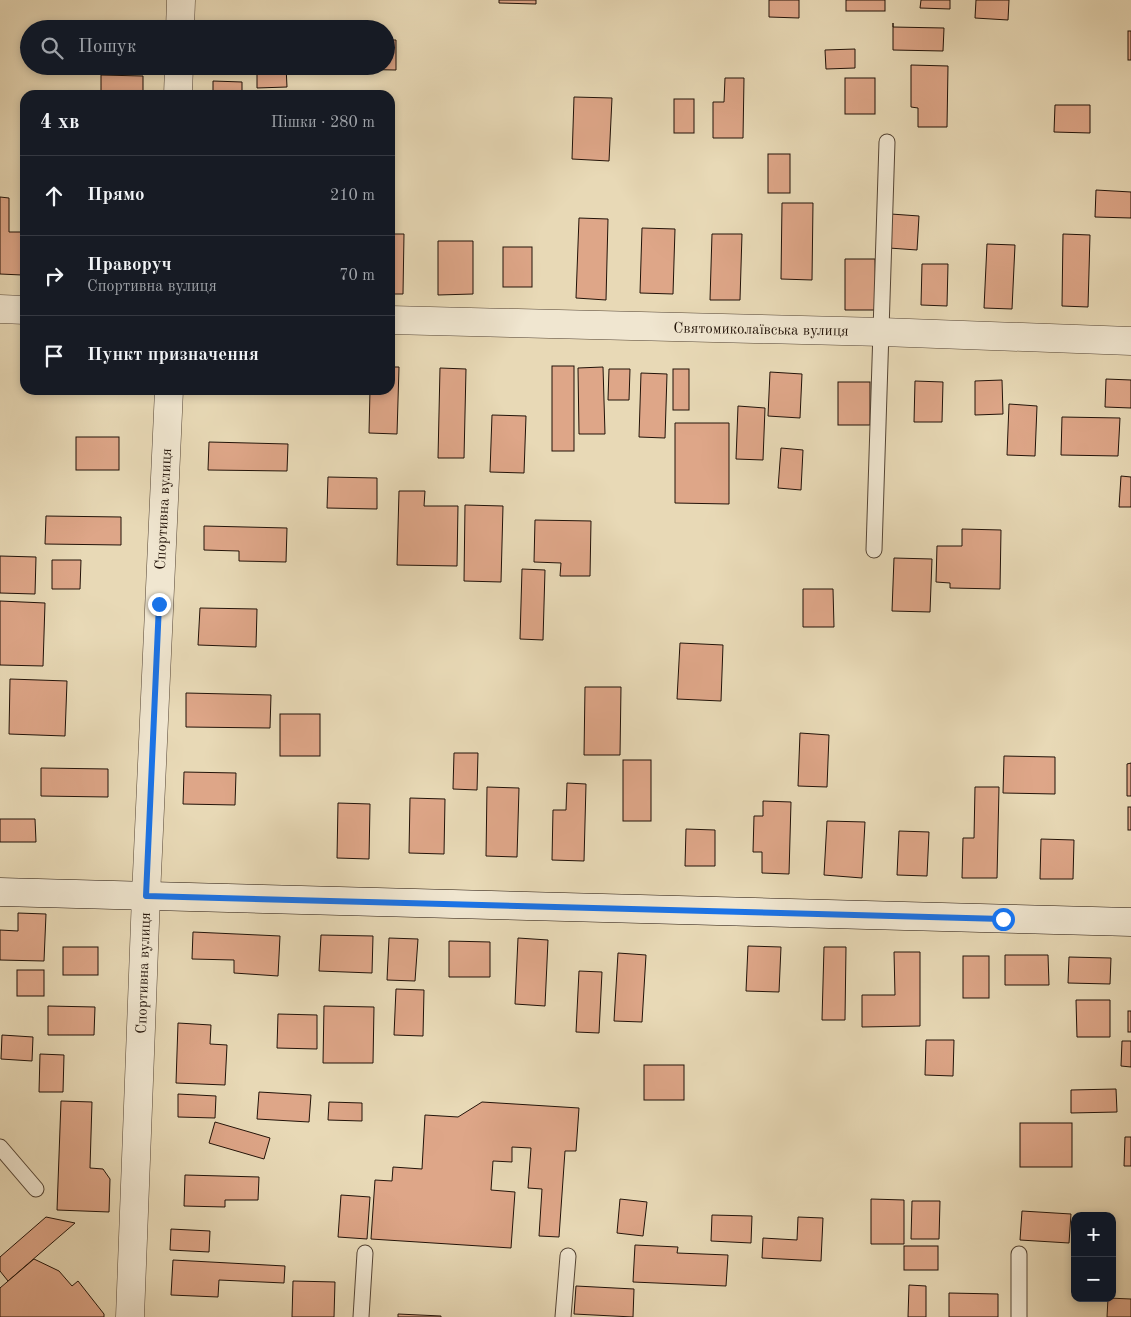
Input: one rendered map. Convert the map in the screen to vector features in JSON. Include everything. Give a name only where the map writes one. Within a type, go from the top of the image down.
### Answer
[{"type":"street","points":[[180,0],[180,20]]},
{"type":"street","points":[[178,90],[179,75]]},
{"type":"street","points":[[0,309],[20,310]]},
{"type":"street","name":"Святомиколаївська вулиця","points":[[395,320],[882,332],[1131,341]]},
{"type":"street","name":"Спортивна вулиця","points":[[130,1317],[168,395]]},
{"type":"street","points":[[0,892],[1131,922]]},
{"type":"lane","points":[[874,550],[887,142]]},
{"type":"lane","points":[[0,1147],[36,1189]]},
{"type":"lane","points":[[361,1317],[365,1253]]},
{"type":"lane","points":[[1019,1254],[1019,1317]]},
{"type":"lane","points":[[563,1317],[568,1256]]},
{"type":"building","points":[[499,0],[536,0],[536,4],[499,3]]},
{"type":"building","points":[[769,0],[799,0],[799,18],[769,17]]},
{"type":"building","points":[[846,0],[885,0],[885,11],[846,11]]},
{"type":"building","points":[[921,0],[950,0],[950,9],[920,8]]},
{"type":"building","points":[[976,0],[1009,0],[1008,20],[975,18]]},
{"type":"building","points":[[893,27],[944,28],[943,51],[893,50]]},
{"type":"building","points":[[1128,31],[1131,31],[1131,60],[1128,60]]},
{"type":"building","points":[[395,40],[396,40],[395,70]]},
{"type":"building","points":[[855,49],[855,68],[826,69],[825,50]]},
{"type":"building","points":[[911,65],[948,66],[947,127],[918,127],[918,108],[911,107]]},
{"type":"building","points":[[101,75],[143,76],[143,90],[101,90]]},
{"type":"building","points":[[257,75],[286,75],[287,87],[257,88]]},
{"type":"building","points":[[725,78],[744,78],[743,138],[713,138],[713,102],[724,102]]},
{"type":"building","points":[[845,78],[875,78],[875,114],[845,114]]},
{"type":"building","points":[[213,81],[242,82],[242,90],[213,90]]},
{"type":"building","points":[[574,97],[612,98],[609,161],[572,159]]},
{"type":"building","points":[[674,99],[694,99],[694,133],[674,133]]},
{"type":"building","points":[[1055,105],[1090,105],[1090,133],[1054,132]]},
{"type":"building","points":[[768,154],[790,154],[790,193],[768,193]]},
{"type":"building","points":[[1096,190],[1131,192],[1131,218],[1095,217]]},
{"type":"building","points":[[0,197],[9,198],[9,232],[20,232],[20,275],[0,274]]},
{"type":"building","points":[[782,203],[813,203],[812,280],[781,279]]},
{"type":"building","points":[[891,214],[919,216],[917,250],[889,248]]},
{"type":"building","points":[[579,218],[608,219],[606,300],[576,298]]},
{"type":"building","points":[[642,228],[675,229],[673,294],[640,293]]},
{"type":"building","points":[[395,234],[404,234],[403,294],[395,294]]},
{"type":"building","points":[[712,234],[742,234],[740,300],[710,300]]},
{"type":"building","points":[[1063,234],[1090,235],[1088,307],[1062,306]]},
{"type":"building","points":[[438,241],[473,241],[473,294],[438,295]]},
{"type":"building","points":[[987,244],[1015,245],[1012,309],[984,308]]},
{"type":"building","points":[[503,247],[532,247],[532,287],[503,287]]},
{"type":"building","points":[[845,259],[875,259],[876,310],[845,310]]},
{"type":"building","points":[[922,264],[948,264],[947,306],[921,305]]},
{"type":"building","points":[[552,366],[574,366],[574,451],[552,451]]},
{"type":"building","points":[[395,367],[399,367],[397,434],[369,433],[370,395],[395,395]]},
{"type":"building","points":[[603,367],[605,434],[579,434],[578,368]]},
{"type":"building","points":[[440,368],[466,369],[464,458],[438,458]]},
{"type":"building","points":[[609,369],[630,369],[629,400],[608,400]]},
{"type":"building","points":[[673,369],[689,369],[689,410],[673,410]]},
{"type":"building","points":[[770,372],[802,374],[800,418],[768,416]]},
{"type":"building","points":[[641,373],[667,374],[665,438],[639,437]]},
{"type":"building","points":[[1106,379],[1131,380],[1131,408],[1105,407]]},
{"type":"building","points":[[1002,380],[1003,414],[975,415],[975,381]]},
{"type":"building","points":[[915,381],[943,382],[942,422],[914,422]]},
{"type":"building","points":[[838,382],[870,382],[870,425],[838,425]]},
{"type":"building","points":[[1009,404],[1037,406],[1035,456],[1007,455]]},
{"type":"building","points":[[738,406],[765,408],[763,460],[736,459]]},
{"type":"building","points":[[492,415],[526,416],[524,473],[490,472]]},
{"type":"building","points":[[1062,417],[1120,418],[1118,456],[1061,455]]},
{"type":"building","points":[[675,423],[729,423],[729,504],[675,503]]},
{"type":"building","points":[[76,437],[119,437],[119,470],[76,470]]},
{"type":"building","points":[[209,442],[288,444],[287,471],[208,470]]},
{"type":"building","points":[[781,448],[803,450],[801,490],[778,488]]},
{"type":"building","points":[[1121,476],[1131,477],[1131,507],[1119,507]]},
{"type":"building","points":[[328,477],[377,478],[377,509],[327,508]]},
{"type":"building","points":[[399,491],[425,491],[424,506],[458,506],[457,566],[397,565]]},
{"type":"building","points":[[465,505],[503,506],[501,582],[464,581]]},
{"type":"building","points":[[46,516],[121,517],[121,545],[45,544]]},
{"type":"building","points":[[535,520],[591,521],[590,576],[560,576],[561,563],[534,562]]},
{"type":"building","points":[[204,526],[287,528],[286,562],[239,561],[239,551],[204,550]]},
{"type":"building","points":[[962,529],[1001,530],[1000,589],[950,588],[950,583],[936,582],[937,546],[962,546]]},
{"type":"building","points":[[0,556],[36,557],[35,594],[0,593]]},
{"type":"building","points":[[894,558],[932,559],[930,612],[892,611]]},
{"type":"building","points":[[52,560],[81,560],[80,589],[52,589]]},
{"type":"building","points":[[522,569],[545,570],[543,640],[520,639]]},
{"type":"building","points":[[803,589],[833,589],[834,627],[803,627]]},
{"type":"building","points":[[0,601],[45,603],[43,666],[0,665]]},
{"type":"building","points":[[200,608],[257,609],[256,647],[198,645]]},
{"type":"building","points":[[680,643],[723,645],[721,701],[677,699]]},
{"type":"building","points":[[10,679],[67,681],[65,736],[9,734]]},
{"type":"building","points":[[585,687],[621,687],[620,755],[584,755]]},
{"type":"building","points":[[186,693],[271,695],[270,728],[186,727]]},
{"type":"building","points":[[280,714],[320,714],[320,756],[280,756]]},
{"type":"building","points":[[800,733],[829,735],[827,787],[798,786]]},
{"type":"building","points":[[454,753],[478,753],[477,790],[453,789]]},
{"type":"building","points":[[1004,756],[1055,757],[1055,794],[1003,793]]},
{"type":"building","points":[[623,760],[651,760],[651,821],[623,821]]},
{"type":"building","points":[[1131,763],[1131,796],[1127,796],[1127,764]]},
{"type":"building","points":[[41,768],[108,769],[108,797],[41,796]]},
{"type":"building","points":[[184,772],[236,773],[235,805],[183,804]]},
{"type":"building","points":[[567,783],[586,784],[584,861],[552,860],[553,810],[566,810]]},
{"type":"building","points":[[487,787],[519,788],[517,857],[486,856]]},
{"type":"building","points":[[975,787],[999,787],[997,878],[962,878],[963,838],[974,838]]},
{"type":"building","points":[[410,798],[445,799],[444,854],[409,853]]},
{"type":"building","points":[[763,801],[791,802],[789,874],[762,873],[762,852],[753,852],[754,816],[763,816]]},
{"type":"building","points":[[338,803],[370,804],[369,859],[337,858]]},
{"type":"building","points":[[1128,807],[1131,807],[1131,830],[1128,830]]},
{"type":"building","points":[[0,819],[35,819],[36,842],[0,842]]},
{"type":"building","points":[[827,821],[865,822],[862,878],[824,875]]},
{"type":"building","points":[[686,829],[715,830],[715,866],[685,866]]},
{"type":"building","points":[[899,831],[929,832],[927,876],[897,875]]},
{"type":"building","points":[[1041,839],[1074,840],[1073,879],[1040,879]]},
{"type":"building","points":[[18,913],[46,914],[44,961],[0,960],[0,930],[18,931]]},
{"type":"building","points":[[193,932],[280,936],[278,976],[234,973],[234,960],[192,959]]},
{"type":"building","points":[[321,935],[373,936],[372,973],[319,971]]},
{"type":"building","points":[[389,938],[418,939],[415,981],[387,980]]},
{"type":"building","points":[[518,938],[548,940],[545,1006],[515,1004]]},
{"type":"building","points":[[449,941],[490,942],[490,977],[449,977]]},
{"type":"building","points":[[748,946],[781,947],[779,992],[746,991]]},
{"type":"building","points":[[63,947],[98,947],[98,975],[63,975]]},
{"type":"building","points":[[824,947],[846,947],[845,1020],[822,1020]]},
{"type":"building","points":[[894,952],[920,952],[920,1026],[862,1027],[862,995],[895,995]]},
{"type":"building","points":[[618,953],[646,955],[642,1022],[614,1021]]},
{"type":"building","points":[[1005,955],[1048,955],[1049,985],[1005,985]]},
{"type":"building","points":[[963,956],[989,956],[989,998],[963,998]]},
{"type":"building","points":[[1069,957],[1111,958],[1110,984],[1068,983]]},
{"type":"building","points":[[17,970],[44,970],[44,996],[17,996]]},
{"type":"building","points":[[579,971],[602,972],[599,1033],[576,1032]]},
{"type":"building","points":[[396,989],[424,990],[423,1036],[394,1035]]},
{"type":"building","points":[[1076,1000],[1110,1000],[1110,1037],[1077,1037]]},
{"type":"building","points":[[48,1006],[95,1007],[94,1035],[48,1035]]},
{"type":"building","points":[[324,1006],[374,1007],[373,1063],[323,1063]]},
{"type":"building","points":[[1128,1011],[1131,1011],[1131,1032],[1128,1032]]},
{"type":"building","points":[[278,1014],[317,1015],[317,1049],[277,1048]]},
{"type":"building","points":[[178,1023],[211,1025],[210,1044],[227,1045],[225,1085],[176,1083]]},
{"type":"building","points":[[2,1035],[33,1037],[32,1061],[1,1059]]},
{"type":"building","points":[[926,1040],[954,1040],[953,1076],[925,1075]]},
{"type":"building","points":[[1122,1041],[1131,1041],[1131,1067],[1121,1066]]},
{"type":"building","points":[[40,1054],[64,1055],[63,1092],[39,1092]]},
{"type":"building","points":[[644,1065],[684,1065],[684,1100],[644,1100]]},
{"type":"building","points":[[1116,1089],[1117,1112],[1071,1113],[1071,1090]]},
{"type":"building","points":[[259,1092],[311,1095],[309,1122],[257,1119]]},
{"type":"building","points":[[178,1094],[216,1096],[215,1118],[178,1117]]},
{"type":"building","points":[[61,1101],[92,1102],[90,1168],[103,1169],[110,1179],[109,1212],[57,1210]]},
{"type":"building","points":[[329,1102],[362,1103],[362,1121],[328,1120]]},
{"type":"building","points":[[482,1102],[579,1108],[576,1151],[565,1151],[559,1237],[539,1236],[542,1189],[528,1188],[531,1148],[512,1147],[512,1162],[493,1161],[491,1190],[515,1192],[511,1248],[371,1239],[375,1180],[392,1181],[393,1167],[422,1169],[425,1115],[458,1117]]},
{"type":"building","points":[[215,1122],[270,1138],[264,1159],[209,1143]]},
{"type":"building","points":[[1020,1123],[1072,1123],[1072,1167],[1020,1167]]},
{"type":"building","points":[[1125,1137],[1131,1137],[1131,1166],[1124,1166]]},
{"type":"building","points":[[185,1175],[259,1177],[258,1200],[225,1200],[225,1207],[184,1206]]},
{"type":"building","points":[[341,1195],[370,1197],[367,1239],[338,1237]]},
{"type":"building","points":[[620,1199],[647,1202],[643,1236],[617,1233]]},
{"type":"building","points":[[871,1199],[904,1200],[904,1244],[871,1244]]},
{"type":"building","points":[[912,1201],[940,1201],[939,1239],[911,1239]]},
{"type":"building","points":[[1022,1211],[1071,1214],[1069,1243],[1020,1240]]},
{"type":"building","points":[[712,1215],[752,1216],[751,1243],[711,1241]]},
{"type":"building","points":[[46,1217],[75,1223],[8,1281],[0,1271],[0,1257]]},
{"type":"building","points":[[798,1217],[823,1218],[821,1261],[762,1258],[763,1238],[797,1240]]},
{"type":"building","points":[[171,1229],[210,1231],[209,1252],[170,1250]]},
{"type":"building","points":[[635,1245],[678,1247],[677,1253],[728,1255],[726,1286],[633,1282]]},
{"type":"building","points":[[904,1246],[938,1246],[938,1270],[904,1270]]},
{"type":"building","points":[[34,1259],[59,1271],[72,1286],[78,1281],[104,1314],[104,1317],[0,1317],[0,1288]]},
{"type":"building","points":[[173,1260],[285,1266],[284,1283],[219,1280],[218,1297],[171,1295]]},
{"type":"building","points":[[293,1281],[335,1282],[334,1317],[292,1317]]},
{"type":"building","points":[[909,1285],[926,1286],[926,1317],[908,1317]]},
{"type":"building","points":[[576,1286],[634,1289],[633,1317],[574,1314]]},
{"type":"building","points":[[949,1293],[998,1294],[998,1317],[949,1317]]},
{"type":"building","points":[[1116,1298],[1131,1299],[1131,1317],[1107,1317],[1108,1302],[1116,1302]]},
{"type":"building","points":[[398,1314],[441,1316],[441,1317],[398,1317]]},
{"type":"route","points":[[159,604],[146,896],[1003,919]]}]
